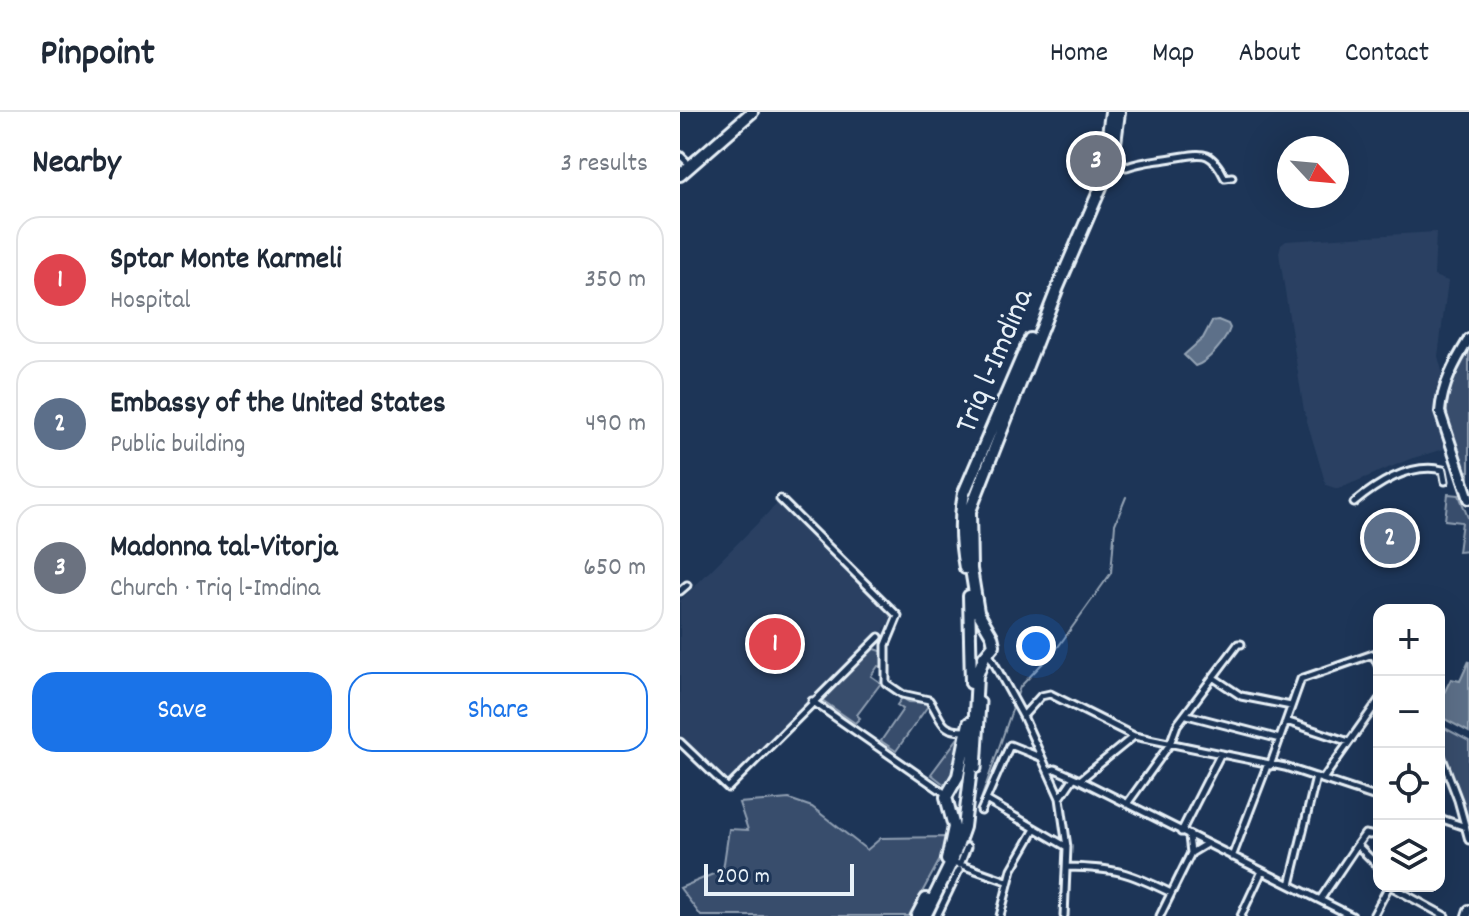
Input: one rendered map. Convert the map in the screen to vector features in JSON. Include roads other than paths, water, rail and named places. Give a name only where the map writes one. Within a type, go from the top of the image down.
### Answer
[{"type":"highway","points":[[682,161],[741,112]]},
{"type":"highway","points":[[680,175],[752,112]]},
{"type":"highway","name":"Triq l-Imdina","points":[[917,916],[948,858],[954,827],[947,796],[958,776],[968,731],[971,636],[967,576],[960,541],[964,493],[1105,158],[1111,112]]},
{"type":"highway","name":"Triq l-Imdina","points":[[925,916],[957,865],[976,751],[977,676],[994,645],[978,612],[971,569],[970,511],[1058,287],[1113,159],[1119,112]]},
{"type":"highway","points":[[971,636],[982,630],[989,633]]},
{"type":"highway","points":[[971,653],[986,655]]},
{"type":"highway","points":[[960,788],[967,799],[958,809],[952,808],[947,796],[960,788]]},
{"type":"main road","points":[[1469,339],[1453,367],[1441,398],[1440,412],[1469,499]]},
{"type":"main road","points":[[1467,916],[1469,910]]},
{"type":"street","points":[[1113,159],[1127,167],[1198,153],[1217,162],[1225,178],[1232,177]]},
{"type":"street","points":[[1354,503],[1373,487],[1425,468],[1443,470],[1445,481]]},
{"type":"street","points":[[780,499],[898,616],[886,645],[886,683],[902,694],[929,700],[950,732],[968,731]]},
{"type":"street","points":[[680,591],[687,585]]},
{"type":"street","points":[[680,742],[728,788],[879,637]]},
{"type":"street","points":[[1127,804],[1170,744],[1177,725],[1241,644]]},
{"type":"street","points":[[1232,857],[1301,679],[1373,654]]},
{"type":"street","points":[[986,655],[1023,716],[1060,798],[1067,847],[1064,916]]},
{"type":"street","points":[[1214,678],[1241,696],[1291,706]]},
{"type":"street","points":[[1023,716],[1041,696],[1050,694],[1134,736],[1268,766],[1285,767],[1373,796]]},
{"type":"street","points":[[814,702],[947,796]]},
{"type":"street","points":[[1290,885],[1320,778],[1373,708]]},
{"type":"street","points":[[1187,715],[1280,739]]},
{"type":"street","points":[[1286,721],[1349,742]]},
{"type":"street","points":[[1060,798],[1077,780],[1134,736]]},
{"type":"street","points":[[981,811],[1010,745],[1040,757]]},
{"type":"street","points":[[976,751],[978,769]]},
{"type":"street","points":[[1181,832],[1220,755]]},
{"type":"street","points":[[1445,766],[1469,840]]},
{"type":"street","points":[[1048,771],[1055,769],[1352,916]]},
{"type":"street","points":[[986,800],[1067,847]]},
{"type":"street","points":[[1445,820],[1464,826]]},
{"type":"street","points":[[1000,916],[1007,881],[1035,829]]},
{"type":"street","points":[[1320,900],[1365,834],[1370,835]]},
{"type":"street","points":[[1189,836],[1191,853]]},
{"type":"street","points":[[1160,916],[1191,853],[1206,844]]},
{"type":"street","points":[[1357,845],[1373,861]]},
{"type":"street","points":[[937,916],[967,847]]},
{"type":"street","points":[[957,865],[1007,881]]},
{"type":"street","points":[[1067,867],[1109,868],[1130,873],[1171,893]]},
{"type":"street","points":[[1241,916],[1262,871]]},
{"type":"street","points":[[1373,916],[1387,892]]},
{"type":"street","points":[[1401,892],[1445,916]]},
{"type":"waterway","points":[[979,805],[1020,687],[1058,647],[1111,573],[1115,524],[1126,497]]},
{"type":"place","name":"Madonna tal-Vitorja","points":[[1096,161]]},
{"type":"place","name":"Embassy of the United States","points":[[1390,538]]},
{"type":"place","name":"Sptar Monte Karmeli","points":[[775,644]]}]
